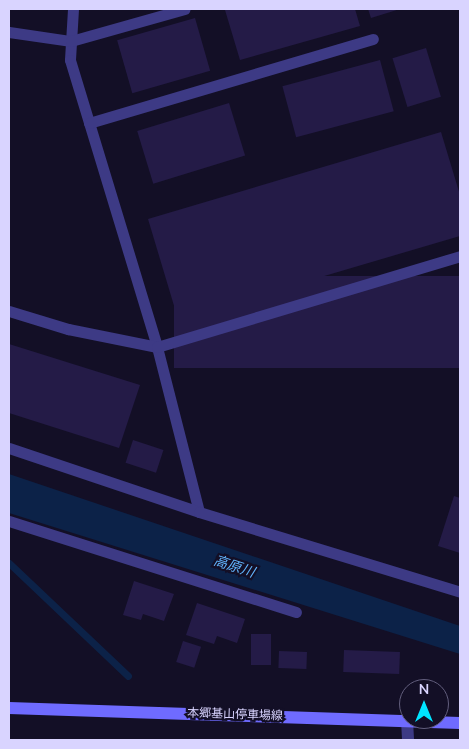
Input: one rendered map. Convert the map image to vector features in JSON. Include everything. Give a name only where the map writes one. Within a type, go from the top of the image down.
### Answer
[{"type":"main road","name":"本郷基山停車場線","points":[[9,708],[399,720]]},
{"type":"lane","points":[[73,9],[70,60],[157,347],[199,512]]},
{"type":"lane","points":[[9,32],[72,41],[185,9]]},
{"type":"lane","points":[[89,122],[374,39]]},
{"type":"lane","points":[[9,311],[68,329],[157,347],[460,256]]},
{"type":"lane","points":[[9,448],[199,512],[460,592]]},
{"type":"lane","points":[[9,521],[296,612]]},
{"type":"water","name":"高原川","points":[[9,474],[460,626],[460,654],[9,513]]},
{"type":"building","points":[[355,9],[360,26],[240,60],[225,10]]},
{"type":"building","points":[[368,9],[400,9],[371,18]]},
{"type":"building","points":[[195,18],[210,71],[132,93],[117,40]]},
{"type":"building","points":[[426,48],[441,97],[407,107],[393,58]]},
{"type":"building","points":[[380,60],[394,111],[296,137],[282,86]]},
{"type":"building","points":[[229,103],[245,156],[153,184],[137,131]]},
{"type":"building","points":[[441,132],[460,195],[460,236],[178,319],[148,219]]},
{"type":"building","points":[[174,276],[460,276],[460,368],[174,368]]},
{"type":"building","points":[[9,344],[140,385],[119,448],[9,413]]},
{"type":"building","points":[[133,440],[163,450],[156,473],[126,463]]},
{"type":"building","points":[[454,496],[460,498],[460,553],[438,546]]},
{"type":"building","points":[[134,581],[174,594],[164,621],[143,614],[141,620],[123,615]]},
{"type":"building","points":[[197,603],[245,619],[237,643],[217,636],[214,644],[186,635]]},
{"type":"building","points":[[251,634],[271,634],[271,665],[251,665]]},
{"type":"building","points":[[183,641],[201,647],[194,668],[176,662]]},
{"type":"building","points":[[344,650],[400,652],[399,674],[343,672]]},
{"type":"building","points":[[279,651],[307,652],[306,669],[278,668]]},
{"type":"waterway","points":[[9,563],[128,676]]}]
